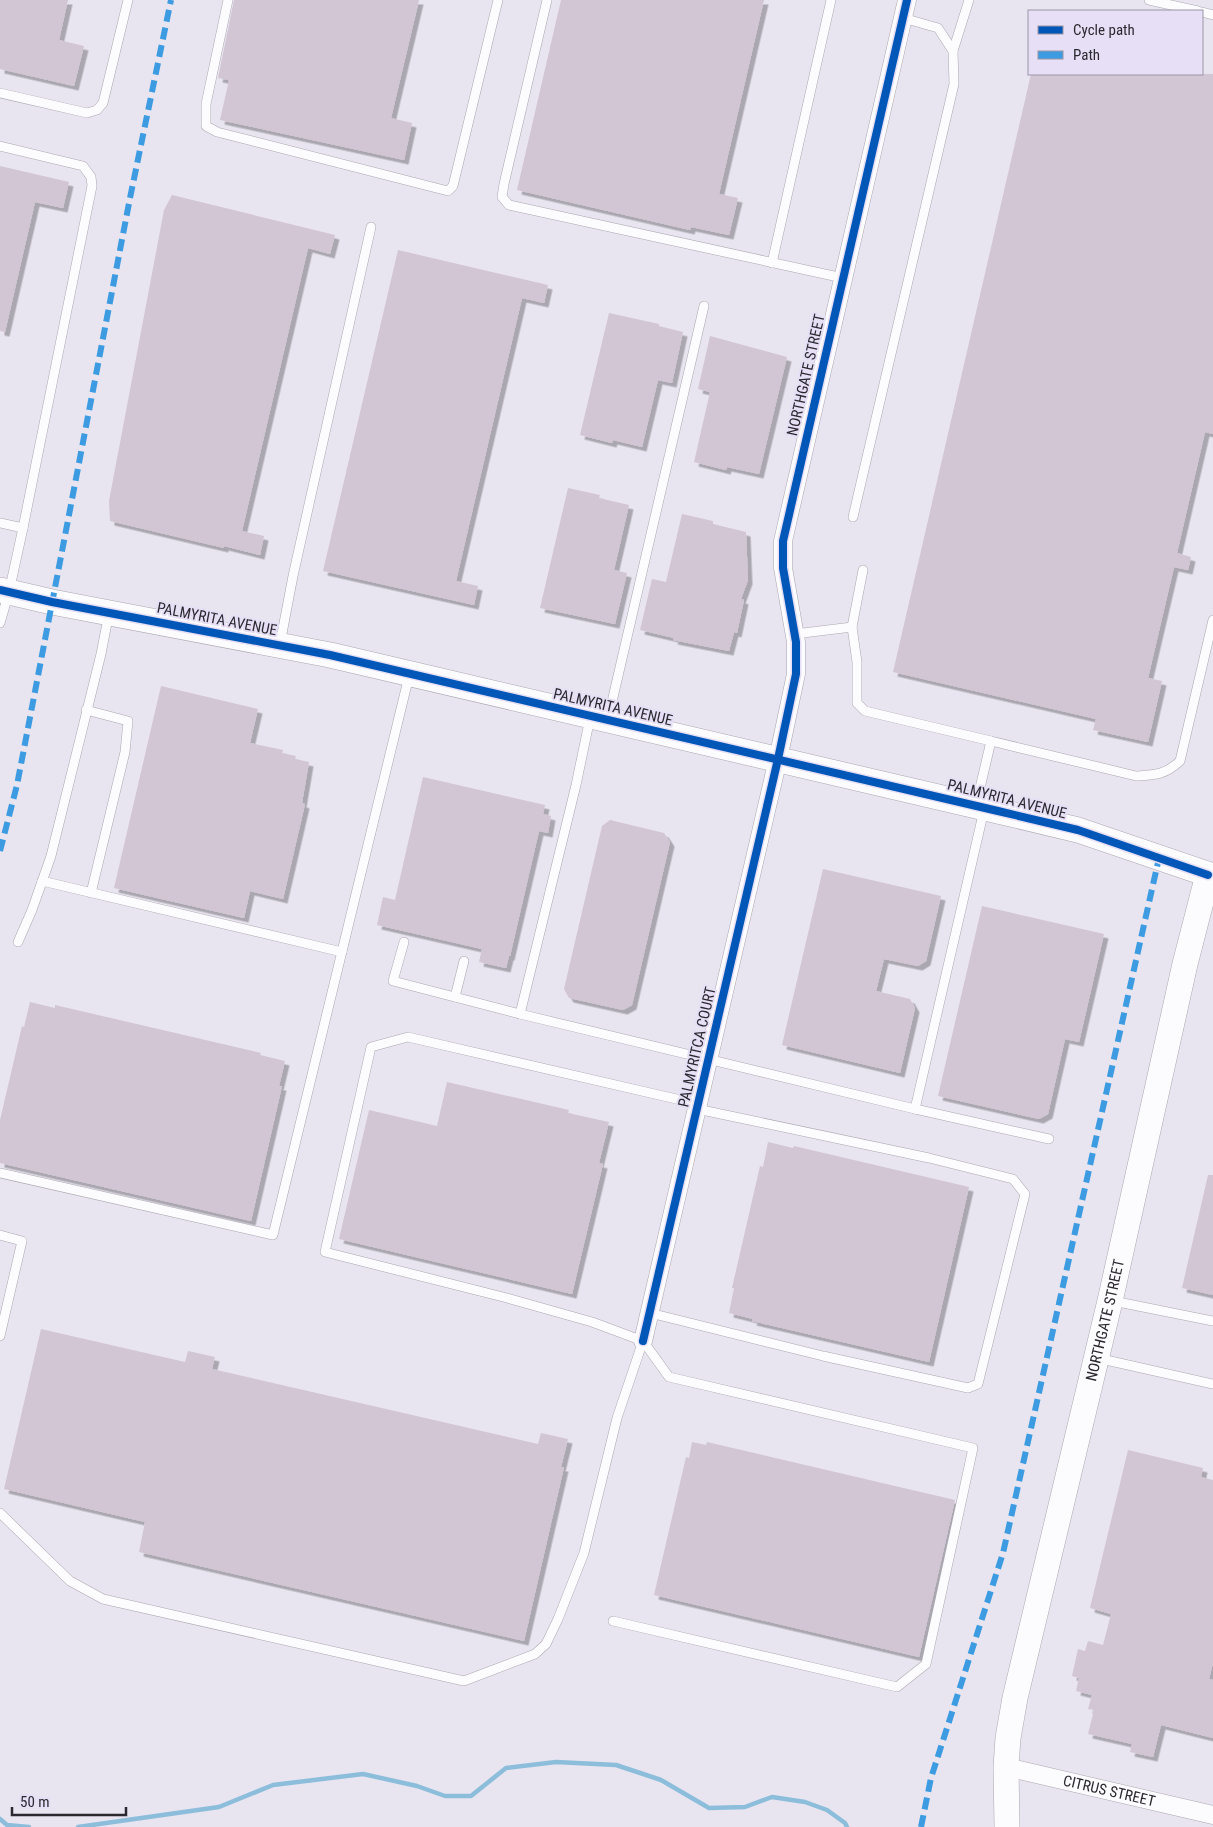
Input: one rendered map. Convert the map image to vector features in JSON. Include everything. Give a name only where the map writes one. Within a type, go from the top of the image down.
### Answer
[{"type":"street","name":"NORTHGATE STREET","points":[[778,759],[796,674],[795,634],[783,568],[783,541],[907,0]]},
{"type":"street","name":"PALMYRITA AVENUE","points":[[5,591],[330,655],[980,806],[1078,830],[1211,876]]},
{"type":"street","name":"PALMYRITCA COURT","points":[[643,1341],[778,759]]},
{"type":"street","name":"NORTHGATE STREET","points":[[1008,1827],[1006,1766],[1008,1738],[1015,1698],[1110,1301],[1185,964],[1211,876]]},
{"type":"street","name":"CITRUS STREET","points":[[1006,1766],[1213,1815]]},
{"type":"lane","points":[[0,93],[88,113],[97,110],[103,103],[128,0]]},
{"type":"lane","points":[[228,0],[206,104],[206,126],[217,132],[448,191],[453,186],[498,0]]},
{"type":"lane","points":[[547,0],[502,197],[510,205],[843,278]]},
{"type":"lane","points":[[772,263],[831,0]]},
{"type":"lane","points":[[853,517],[954,84],[953,51],[970,0]]},
{"type":"lane","points":[[1149,0],[1194,10]]},
{"type":"lane","points":[[903,18],[938,28],[953,51]]},
{"type":"lane","points":[[0,146],[83,166],[91,177],[92,186],[23,528],[5,591],[0,623]]},
{"type":"lane","points":[[280,645],[293,576],[371,227]]},
{"type":"lane","points":[[520,1014],[576,785],[599,717],[704,306]]},
{"type":"lane","points":[[0,523],[23,528]]},
{"type":"lane","points":[[863,570],[852,627],[857,662],[856,703],[865,711],[1136,776],[1160,774],[1171,770],[1180,762],[1213,620]]},
{"type":"lane","points":[[18,942],[42,881],[59,824],[109,613]]},
{"type":"lane","points":[[795,634],[852,627]]},
{"type":"lane","points":[[0,1173],[273,1235],[410,673]]},
{"type":"lane","points":[[86,710],[128,721],[125,752],[91,892]]},
{"type":"lane","points":[[914,1109],[980,806],[991,741]]},
{"type":"lane","points":[[42,881],[342,952]]},
{"type":"lane","points":[[404,942],[393,981],[708,1060],[914,1109],[1049,1138]]},
{"type":"lane","points":[[455,997],[464,961]]},
{"type":"lane","points":[[613,1621],[897,1688],[926,1664],[973,1448],[669,1377],[643,1341],[592,1322],[508,1298],[325,1252],[371,1047],[408,1037],[1013,1179],[1025,1194],[978,1384],[968,1388],[823,1356],[650,1313]]},
{"type":"lane","points":[[0,1235],[22,1240],[0,1336]]},
{"type":"lane","points":[[1110,1301],[1213,1320]]},
{"type":"lane","points":[[0,1513],[70,1581],[103,1599],[464,1680],[535,1654],[546,1644],[584,1553],[617,1418],[643,1341]]},
{"type":"lane","points":[[1096,1358],[1213,1384]]},
{"type":"building","points":[[0,0],[68,0],[59,40],[84,46],[74,86],[0,69]]},
{"type":"building","points":[[234,0],[419,0],[391,118],[412,123],[404,160],[220,120],[229,80],[218,78]]},
{"type":"building","points":[[561,0],[764,0],[719,194],[738,198],[729,235],[691,227],[690,230],[517,190]]},
{"type":"building","points":[[1213,74],[1213,434],[1205,432],[1177,553],[1191,557],[1188,570],[1174,567],[1148,678],[1162,681],[1148,742],[1093,730],[1096,719],[893,672],[1031,75]]},
{"type":"building","points":[[0,166],[69,182],[63,208],[35,202],[5,332],[0,331]]},
{"type":"building","points":[[172,195],[335,235],[330,254],[308,248],[242,531],[264,536],[260,555],[110,521],[109,501],[164,210]]},
{"type":"building","points":[[398,250],[548,285],[544,303],[522,298],[456,581],[478,586],[474,605],[323,571]]},
{"type":"building","points":[[609,313],[659,324],[659,326],[683,332],[672,383],[658,380],[642,447],[613,440],[612,443],[580,435]]},
{"type":"building","points":[[710,336],[787,357],[759,474],[727,467],[726,470],[694,462],[710,392],[698,389]]},
{"type":"building","points":[[568,488],[600,495],[599,498],[629,505],[614,570],[627,573],[615,624],[540,608]]},
{"type":"building","points":[[682,514],[713,521],[713,524],[746,532],[748,580],[741,599],[744,600],[737,633],[734,632],[729,651],[673,640],[674,638],[640,630],[652,579],[666,582]]},
{"type":"building","points":[[161,686],[258,709],[250,743],[283,750],[282,753],[296,756],[295,759],[309,762],[302,803],[305,804],[283,899],[250,891],[244,918],[114,888]]},
{"type":"building","points":[[423,777],[545,805],[543,814],[551,816],[548,833],[539,831],[506,968],[479,962],[482,949],[377,925],[383,897],[395,900]]},
{"type":"building","points":[[610,820],[664,833],[670,842],[632,1005],[623,1010],[569,998],[564,989],[602,826]]},
{"type":"building","points":[[823,869],[941,896],[926,961],[918,966],[884,959],[876,991],[910,999],[915,1008],[900,1073],[782,1045]]},
{"type":"building","points":[[982,906],[1104,934],[1079,1042],[1065,1039],[1048,1114],[1039,1119],[938,1096]]},
{"type":"building","points":[[30,1002],[55,1008],[55,1005],[261,1053],[260,1055],[285,1061],[279,1086],[282,1086],[251,1221],[0,1163],[0,1120],[22,1026],[24,1027]]},
{"type":"building","points":[[447,1082],[569,1110],[568,1113],[609,1122],[599,1163],[603,1164],[572,1294],[339,1239],[369,1110],[437,1126]]},
{"type":"building","points":[[768,1142],[793,1148],[794,1146],[969,1187],[929,1362],[752,1321],[753,1319],[729,1313],[734,1288],[732,1288],[760,1166],[763,1167]]},
{"type":"building","points":[[1208,1175],[1213,1175],[1213,1295],[1182,1288]]},
{"type":"building","points":[[41,1329],[185,1362],[188,1351],[215,1357],[212,1369],[538,1444],[541,1433],[568,1439],[561,1467],[564,1467],[524,1641],[139,1552],[145,1522],[4,1489]]},
{"type":"building","points":[[692,1442],[706,1445],[707,1442],[955,1500],[919,1657],[654,1595],[686,1457],[689,1458]]},
{"type":"building","points":[[1128,1450],[1203,1468],[1201,1477],[1213,1480],[1213,1663],[1209,1679],[1213,1680],[1213,1738],[1161,1725],[1153,1757],[1130,1752],[1132,1744],[1088,1734],[1094,1710],[1088,1709],[1092,1695],[1076,1691],[1079,1678],[1072,1676],[1078,1649],[1085,1651],[1088,1641],[1103,1645],[1111,1614],[1090,1608]]},
{"type":"waterway","points":[[78,1827],[219,1807],[273,1785],[363,1774],[417,1786],[445,1796],[471,1796],[506,1768],[556,1762],[616,1765],[661,1780],[709,1808],[745,1807],[772,1797],[805,1802],[827,1810],[845,1823],[847,1827]]},
{"type":"waterway","points":[[0,1819],[7,1825],[29,1827]]},
{"type":"marked path","points":[[0,851],[17,785],[130,198],[171,0]]},
{"type":"marked path","points":[[921,1827],[931,1778],[1003,1553],[1159,858]]},
{"type":"cycle path","points":[[643,1341],[796,674],[796,642],[783,568],[783,541],[907,0]]},
{"type":"cycle path","points":[[0,590],[52,602],[330,655],[998,811],[1078,830],[1208,875]]}]
